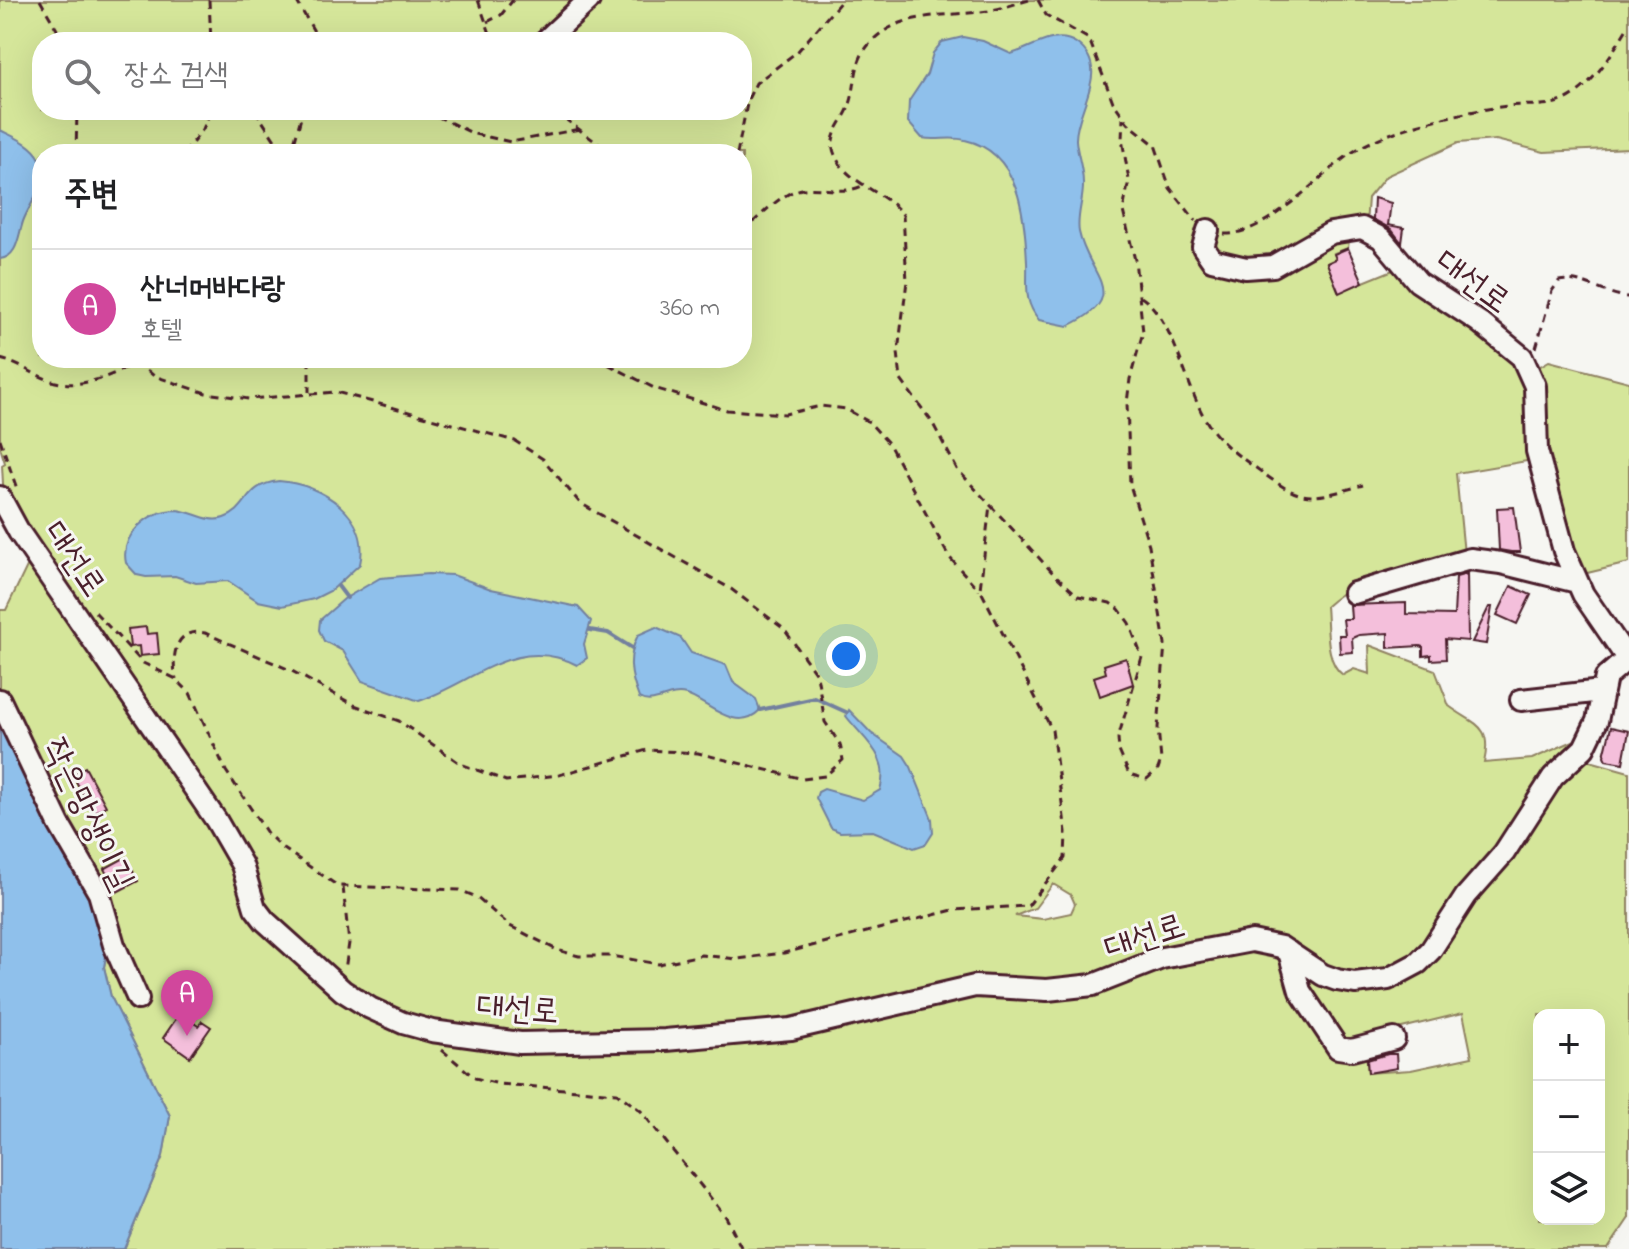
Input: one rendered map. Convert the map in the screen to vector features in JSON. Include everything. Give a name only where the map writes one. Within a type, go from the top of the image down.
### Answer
[{"type":"lane","points":[[564,32],[589,0]]},
{"type":"lane","name":"대선로","points":[[10,497],[19,532],[216,820],[242,865],[255,908],[265,921],[340,989],[403,1023],[432,1031],[520,1043],[584,1043],[791,1029],[975,986],[1068,989],[1093,985],[1162,958],[1232,943],[1268,942],[1323,975],[1355,983],[1388,979],[1418,963],[1466,896],[1504,853],[1553,777],[1584,748],[1597,721],[1606,677],[1628,660],[1577,582],[1564,551],[1539,462],[1535,386],[1530,371],[1508,344],[1418,282],[1371,232],[1352,227],[1343,229],[1283,263],[1246,268],[1212,260],[1203,247],[1208,230]]},
{"type":"lane","points":[[1354,593],[1470,559],[1492,561],[1577,582]]},
{"type":"lane","points":[[1521,700],[1602,691]]},
{"type":"lane","name":"작은망생이길","points":[[0,700],[59,824],[99,893],[114,945],[138,999]]},
{"type":"lane","points":[[1289,952],[1300,991],[1338,1048],[1352,1050],[1394,1039]]},
{"type":"path","points":[[40,0],[58,32]]},
{"type":"path","points":[[209,0],[211,32]]},
{"type":"path","points":[[296,0],[314,32]]},
{"type":"path","points":[[478,0],[490,32]]},
{"type":"path","points":[[487,22],[501,15],[513,0]]},
{"type":"path","points":[[752,91],[756,83],[798,51],[842,0]]},
{"type":"path","points":[[1029,0],[988,11],[926,16],[881,34],[871,43],[859,64],[849,109],[833,140],[835,156],[864,185],[899,210],[905,223],[907,281],[898,352],[901,380],[932,422],[957,469],[1068,589],[1089,600],[1110,603],[1129,623],[1142,657],[1121,722],[1119,751],[1129,774],[1147,779],[1153,775],[1161,760],[1158,728],[1165,644],[1149,545],[1130,485],[1127,442],[1130,379],[1143,332],[1141,297],[1123,211],[1129,180],[1122,139],[1123,118]]},
{"type":"path","points":[[1038,0],[1046,15],[1089,39],[1113,102],[1123,118],[1151,139],[1170,188],[1189,215],[1208,230],[1231,234],[1254,228],[1349,155],[1383,136],[1503,106],[1545,106],[1564,101],[1578,92],[1604,64],[1629,25]]},
{"type":"path","points":[[76,144],[77,120]]},
{"type":"path","points":[[192,144],[207,120]]},
{"type":"path","points":[[262,120],[277,144]]},
{"type":"path","points":[[294,144],[300,120]]},
{"type":"path","points":[[445,120],[474,134],[511,142],[580,129]]},
{"type":"path","points":[[567,120],[599,144]]},
{"type":"path","points":[[739,144],[744,120]]},
{"type":"path","points":[[752,218],[754,222],[790,193],[813,189],[844,193],[864,185]]},
{"type":"path","points":[[1530,371],[1552,291],[1559,281],[1571,280],[1601,292],[1629,297]]},
{"type":"path","points":[[1141,297],[1159,317],[1205,420],[1235,453],[1292,494],[1309,498],[1363,485]]},
{"type":"path","points":[[2,358],[52,381],[71,385],[102,377],[120,368]]},
{"type":"path","points":[[144,368],[167,382],[232,398],[336,392],[496,434],[531,450],[580,503],[769,614],[802,649],[817,675],[825,722],[840,744],[843,760],[834,771],[815,778],[790,777],[698,753],[662,749],[633,751],[559,775],[506,781],[461,764],[399,721],[354,705],[290,670],[205,633],[191,633],[179,641],[173,658],[176,679]]},
{"type":"path","points":[[309,368],[309,392]]},
{"type":"path","points":[[87,602],[143,663],[176,679],[200,707],[220,760],[274,842],[328,881],[343,886],[460,890],[476,897],[510,926],[557,950],[579,956],[611,956],[659,964],[701,955],[737,959],[784,953],[953,910],[1028,906],[1060,868],[1067,849],[1057,754],[1040,702],[981,594],[970,576],[949,557],[880,431],[857,414],[834,406],[785,414],[727,410],[654,388],[615,368]]},
{"type":"path","points":[[0,439],[10,497]]},
{"type":"path","points":[[981,594],[990,505]]},
{"type":"path","points":[[340,989],[349,943],[343,886]]},
{"type":"path","points":[[441,1049],[475,1078],[499,1084],[617,1093],[641,1111],[726,1217],[742,1249]]},
{"type":"green space","points":[[0,0],[1629,0],[1629,148],[1544,152],[1496,140],[1458,143],[1386,176],[1368,198],[1366,225],[1353,224],[1331,230],[1281,260],[1252,264],[1220,258],[1208,251],[1209,236],[1204,232],[1200,245],[1211,264],[1256,270],[1280,264],[1335,236],[1350,232],[1348,248],[1334,253],[1336,259],[1327,263],[1339,292],[1398,268],[1412,282],[1475,324],[1523,371],[1529,387],[1533,460],[1456,473],[1464,554],[1409,565],[1373,577],[1326,606],[1330,653],[1343,675],[1354,669],[1370,674],[1369,645],[1435,670],[1449,706],[1483,733],[1486,740],[1484,763],[1532,759],[1587,735],[1555,766],[1500,852],[1453,907],[1428,946],[1398,970],[1357,979],[1325,972],[1280,943],[1254,938],[1161,955],[1079,983],[965,985],[786,1027],[652,1038],[521,1040],[411,1022],[347,989],[269,920],[257,904],[242,854],[4,502],[2,465],[5,463],[0,447]],"holes":[[[1053,884],[1071,895],[1075,904],[1071,913],[1043,919],[1015,916],[1035,908]]]},
{"type":"green space","points":[[1549,361],[1629,382],[1629,563],[1579,575],[1545,468],[1537,368]]},
{"type":"green space","points":[[32,556],[297,952],[433,1036],[749,1038],[955,992],[1008,994],[1208,950],[1276,950],[1317,1029],[1366,1051],[1368,1073],[1411,1070],[1472,1057],[1463,1013],[1353,1040],[1341,1039],[1298,971],[1398,983],[1598,731],[1590,761],[1629,772],[1629,1218],[1608,1249],[124,1249],[163,1156],[170,1116],[111,997],[104,967],[108,945],[0,706],[0,610],[6,610]]},
{"type":"water","points":[[963,37],[983,41],[1011,54],[1043,41],[1068,39],[1087,53],[1092,77],[1076,140],[1083,183],[1078,226],[1101,284],[1102,295],[1098,305],[1088,315],[1068,326],[1039,320],[1031,306],[1027,293],[1026,244],[1021,207],[1016,189],[998,158],[983,147],[965,140],[922,138],[908,122],[909,101],[927,74],[933,53],[942,42]]},
{"type":"water","points":[[0,130],[32,148],[32,202],[17,244],[11,254],[0,259]]},
{"type":"water","points":[[279,481],[311,488],[326,496],[351,517],[358,531],[360,564],[332,590],[314,599],[282,606],[258,601],[228,581],[196,583],[175,576],[146,577],[137,575],[126,563],[127,543],[132,534],[155,515],[175,510],[212,519],[224,518],[238,509],[259,487]]},
{"type":"water","points":[[453,575],[491,589],[578,607],[591,621],[584,644],[587,658],[577,665],[555,657],[534,655],[514,658],[419,701],[362,681],[343,651],[324,641],[319,630],[320,620],[344,599],[380,578]]},
{"type":"water","points":[[656,627],[681,638],[691,653],[726,665],[733,682],[756,699],[760,710],[751,717],[741,719],[721,714],[686,695],[650,701],[639,698],[632,674],[632,651],[638,635]]},
{"type":"water","points":[[0,706],[97,895],[108,945],[104,967],[111,997],[170,1116],[163,1156],[124,1249],[0,1249]]},
{"type":"water","points":[[849,710],[871,733],[904,756],[911,767],[932,819],[933,833],[926,844],[914,848],[873,831],[840,832],[831,828],[816,798],[818,792],[824,789],[863,800],[880,790],[882,778],[879,758],[846,716]]},
{"type":"building","points":[[1374,198],[1391,203],[1388,225],[1404,228],[1402,243],[1391,229],[1373,219]]},
{"type":"building","points":[[1348,248],[1363,282],[1339,293],[1327,263],[1336,259],[1334,254]]},
{"type":"building","points":[[1514,507],[1520,552],[1499,550],[1497,508]]},
{"type":"building","points":[[1467,574],[1468,641],[1445,639],[1446,659],[1431,660],[1431,655],[1423,656],[1423,647],[1420,646],[1388,648],[1388,633],[1359,635],[1352,638],[1353,652],[1340,653],[1339,635],[1345,635],[1343,619],[1351,619],[1350,605],[1406,603],[1406,614],[1454,615],[1456,577]]},
{"type":"building","points":[[1511,586],[1531,595],[1517,624],[1497,615]]},
{"type":"building","points":[[1489,607],[1492,607],[1486,644],[1472,642]]},
{"type":"building","points":[[146,627],[147,634],[157,633],[159,654],[140,656],[139,646],[130,647],[128,629]]},
{"type":"building","points":[[1126,658],[1133,684],[1100,696],[1094,677],[1106,673],[1104,665]]},
{"type":"building","points":[[1611,727],[1629,731],[1623,763],[1606,760],[1604,756]]},
{"type":"building","points":[[85,767],[106,806],[93,813],[72,774]]},
{"type":"building","points":[[126,857],[138,881],[117,892],[106,878],[104,869]]},
{"type":"building","points":[[180,1013],[198,1026],[202,1021],[211,1027],[190,1057],[163,1038]]},
{"type":"building","points":[[1396,1054],[1397,1068],[1368,1073],[1367,1060]]},
{"type":"waterway","points":[[338,586],[347,598]]},
{"type":"waterway","points":[[590,630],[608,633],[632,648]]},
{"type":"waterway","points":[[760,710],[815,698],[846,712]]},
{"type":"place","name":"산너머바다랑","points":[[187,1036]]}]
